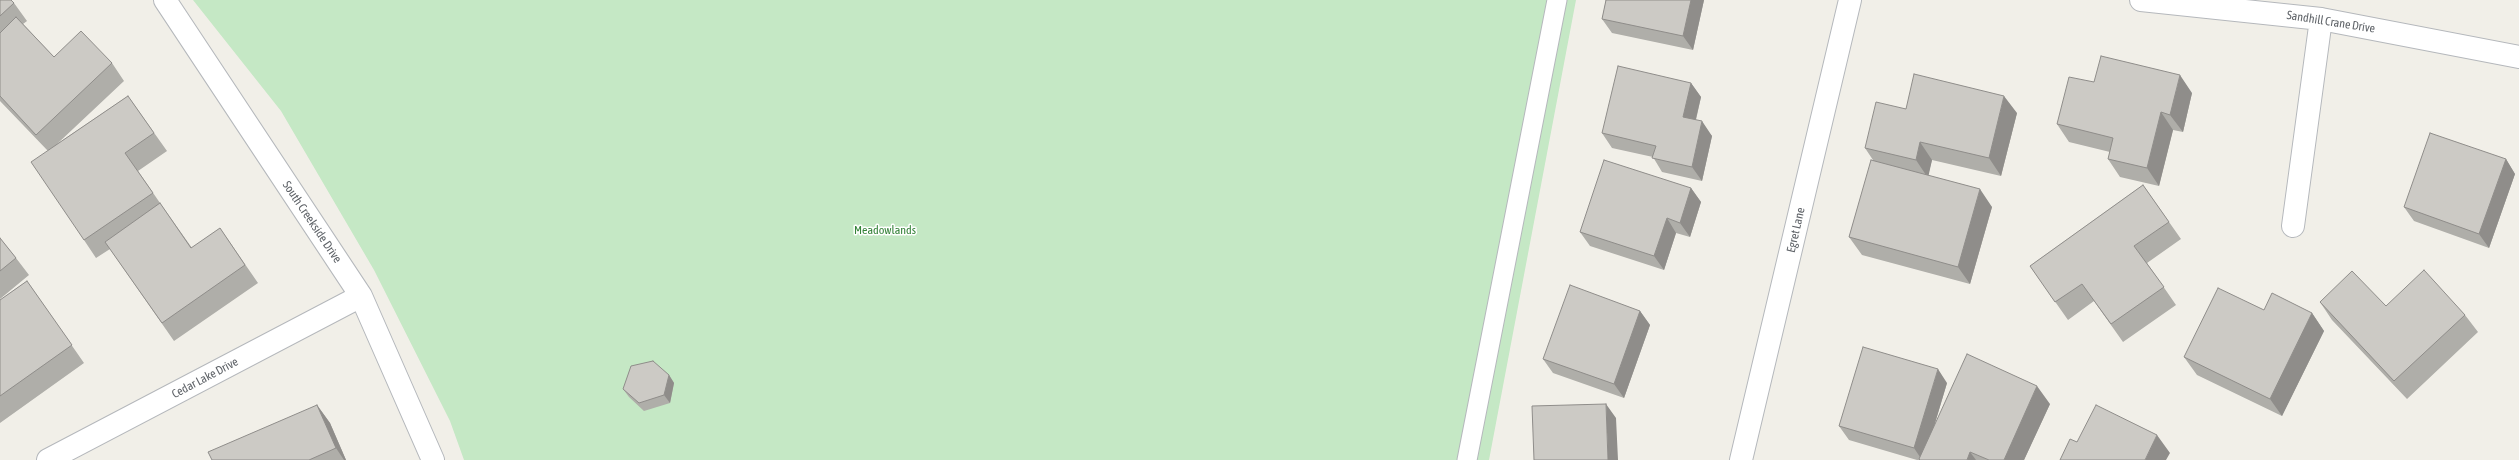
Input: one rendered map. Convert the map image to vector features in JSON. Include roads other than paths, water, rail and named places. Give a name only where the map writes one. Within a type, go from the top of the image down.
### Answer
[{"type":"street","name":"South Creekside Drive","points":[[165,0],[361,296],[433,460]]},
{"type":"street","name":"Egret Lane","points":[[1741,460],[1850,0]]},
{"type":"street","name":"Sandhill Crane Drive","points":[[2141,0],[2321,19],[2519,57]]},
{"type":"street","points":[[2293,226],[2321,19]]},
{"type":"street","name":"Cedar Lake Drive","points":[[48,460],[361,296]]},
{"type":"lane","points":[[1467,460],[1557,0]]},
{"type":"park label","name":"Meadowlands","points":[[885,230]]}]
